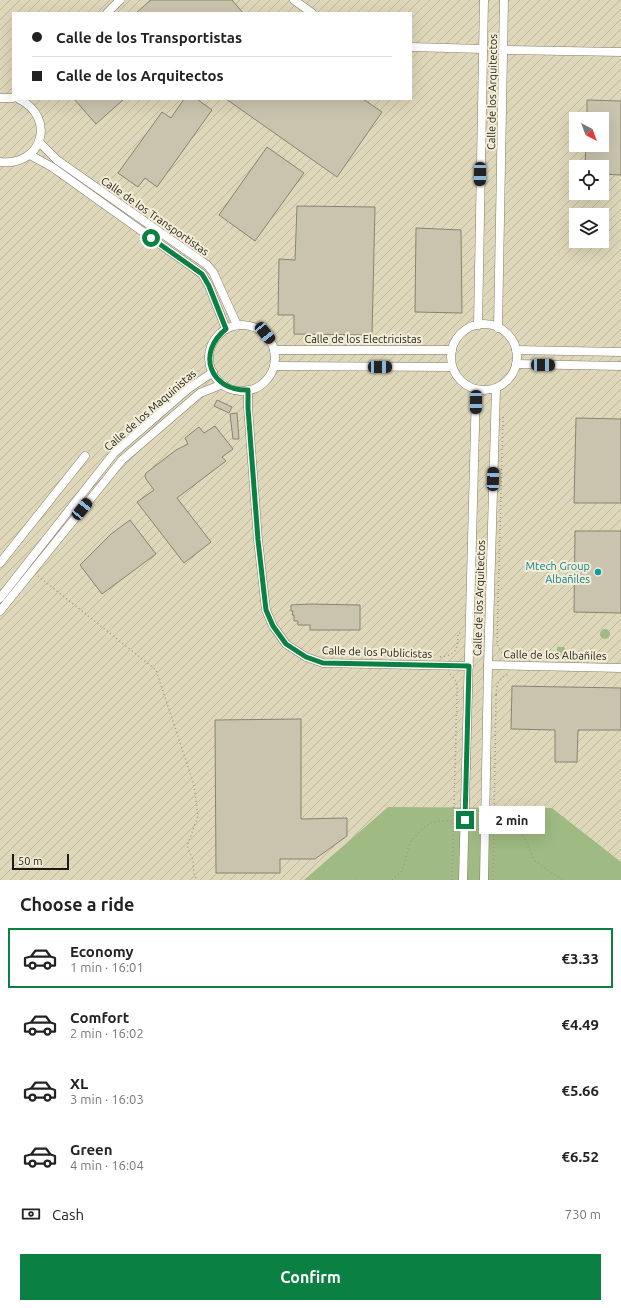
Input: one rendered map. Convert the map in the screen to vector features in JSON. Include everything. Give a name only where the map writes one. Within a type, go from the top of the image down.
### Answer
[{"type":"street","points":[[108,12],[120,0]]},
{"type":"street","points":[[294,0],[311,12]]},
{"type":"street","name":"Calle de los Arquitectos","points":[[478,325],[484,0]]},
{"type":"street","name":"Calle de los Arquitectos","points":[[498,328],[504,0]]},
{"type":"street","points":[[412,47],[483,49]]},
{"type":"street","points":[[503,50],[621,52]]},
{"type":"street","points":[[0,98],[12,98]]},
{"type":"street","points":[[0,162],[10,163],[20,161],[30,155],[39,142],[41,131],[40,120],[28,101]]},
{"type":"street","name":"Calle de los Transportistas","points":[[39,142],[57,160],[207,265],[213,272],[237,325]]},
{"type":"street","name":"Calle de los Transportistas","points":[[30,155],[52,167],[202,274],[209,286],[226,329]]},
{"type":"street","points":[[237,325],[247,325],[265,333],[271,341],[274,350],[274,366],[270,375],[257,387],[248,390],[239,390],[223,384],[217,379],[210,362],[213,344],[218,336],[226,329],[237,325]]},
{"type":"street","points":[[478,325],[488,325],[498,328],[506,333],[516,350],[516,364],[512,374],[505,382],[496,388],[486,390],[476,389],[466,385],[458,377],[452,367],[452,350],[455,341],[469,328],[478,325]]},
{"type":"street","name":"Calle de los Electricistas","points":[[274,350],[452,350]]},
{"type":"street","points":[[516,350],[621,352]]},
{"type":"street","points":[[516,364],[621,366]]},
{"type":"street","points":[[274,366],[452,367]]},
{"type":"street","name":"Calle de los Maquinistas","points":[[0,598],[114,453],[188,389],[213,372]]},
{"type":"street","name":"Calle de los Maquinistas","points":[[0,611],[122,460],[200,393],[223,384]]},
{"type":"street","name":"Calle de los Arquitectos","points":[[484,880],[488,634],[496,388]]},
{"type":"street","name":"Calle de los Arquitectos","points":[[464,880],[476,389]]},
{"type":"street","name":"Calle de los Publicistas","points":[[248,390],[258,540],[266,610],[273,626],[286,644],[306,657],[323,663],[469,666]]},
{"type":"street","points":[[0,563],[85,456]]},
{"type":"street","name":"Calle de los Albañiles","points":[[488,665],[621,668]]},
{"type":"path","points":[[495,417],[504,417],[498,646],[504,655],[510,658]]},
{"type":"path","points":[[32,571],[156,670],[194,785],[198,816],[187,846],[193,860],[194,875],[197,880]]},
{"type":"path","points":[[436,665],[436,657],[450,656],[456,651],[458,646],[458,633],[470,634]]},
{"type":"path","points":[[488,634],[498,634]]},
{"type":"path","points":[[448,672],[458,684],[452,880]]},
{"type":"path","points":[[493,880],[496,695],[497,684],[503,677],[511,674]]},
{"type":"path","points":[[457,695],[468,695]]},
{"type":"path","points":[[487,695],[496,695]]},
{"type":"path","points":[[392,880],[402,871],[410,842],[430,823],[439,821],[465,820]]},
{"type":"path","points":[[485,825],[516,826],[520,829],[535,861],[562,880]]},
{"type":"shaded area","points":[[0,0],[621,0],[621,862],[552,808],[388,807],[304,880],[0,880]]},
{"type":"green space","points":[[603,629],[607,629],[610,634],[607,639],[603,639],[600,636],[600,632]]},
{"type":"green space","points":[[557,647],[564,647],[567,653],[593,653],[592,658],[557,657]]},
{"type":"green space","points":[[388,807],[552,808],[621,862],[621,880],[304,880]]},
{"type":"building","points":[[151,0],[232,0],[242,12],[137,12]]},
{"type":"building","points":[[75,100],[123,100],[96,124]]},
{"type":"building","points":[[183,100],[198,100],[212,110],[157,187],[145,178],[138,187],[118,173],[162,112],[171,118]]},
{"type":"building","points":[[227,100],[364,100],[382,112],[337,177]]},
{"type":"building","points":[[587,100],[621,101],[621,175],[609,174],[609,160],[585,160],[586,152],[609,152],[609,112],[587,112]]},
{"type":"building","points":[[267,147],[304,173],[255,241],[219,215]]},
{"type":"building","points":[[297,206],[375,207],[372,335],[294,334],[294,315],[278,315],[279,259],[295,260]]},
{"type":"building","points":[[416,228],[461,230],[462,313],[415,312]]},
{"type":"building","points":[[217,400],[232,407],[229,413],[214,406]]},
{"type":"building","points":[[237,413],[239,439],[233,439],[230,414]]},
{"type":"building","points":[[576,418],[621,419],[621,503],[574,503]]},
{"type":"building","points":[[215,426],[233,449],[222,457],[226,461],[177,498],[211,542],[184,563],[137,502],[154,490],[146,479],[146,473],[176,450],[188,444],[185,438],[199,427],[204,433]]},
{"type":"building","points":[[130,520],[156,554],[102,594],[80,565],[111,534]]},
{"type":"building","name":"Mtech Group Albañiles","points":[[575,531],[621,531],[621,613],[574,612]]},
{"type":"building","points":[[291,605],[360,605],[360,630],[310,630],[310,625],[298,625],[298,621],[294,621]]},
{"type":"building","points":[[512,686],[621,688],[621,730],[578,730],[577,762],[555,762],[555,730],[511,729]]},
{"type":"building","points":[[301,719],[301,819],[347,818],[347,836],[315,859],[280,859],[280,873],[216,873],[215,720]]},
{"type":"place","name":"Mtech Group Albañiles","points":[[598,572]]},
{"type":"route","points":[[151,238],[202,274],[209,286],[226,329],[218,336],[210,353],[210,362],[213,372],[217,379],[223,384],[239,390],[248,390],[258,540],[266,610],[273,626],[286,644],[306,657],[323,663],[469,666],[465,820]]}]
